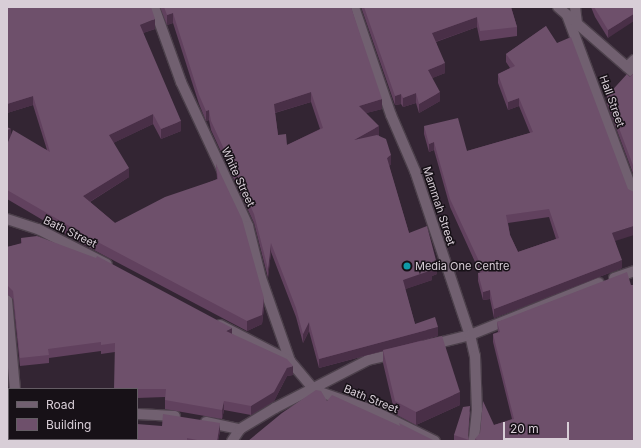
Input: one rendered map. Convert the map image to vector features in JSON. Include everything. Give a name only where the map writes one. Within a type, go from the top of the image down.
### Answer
[{"type":"street","name":"White Street","points":[[154,7],[181,82],[248,226],[261,278],[290,361]]},
{"type":"street","name":"Mammah Street","points":[[354,7],[391,115],[415,170],[470,335],[475,356],[477,410],[474,441]]},
{"type":"street","points":[[558,7],[632,67]]},
{"type":"street","points":[[575,7],[577,23]]},
{"type":"street","name":"Hall Street","points":[[567,15],[634,196]]},
{"type":"street","name":"Bath Street","points":[[7,219],[38,229],[119,270]]},
{"type":"street","points":[[419,348],[470,335],[549,302],[634,271]]},
{"type":"street","points":[[7,300],[14,388]]},
{"type":"street","points":[[208,319],[290,361],[314,390]]},
{"type":"street","points":[[232,441],[240,429],[275,408],[314,390],[368,360],[405,351]]},
{"type":"street","name":"Bath Street","points":[[314,390],[372,410],[435,441]]},
{"type":"street","points":[[138,414],[190,419],[240,429]]},
{"type":"building","points":[[7,7],[151,7],[155,19],[140,25],[181,121],[161,129],[153,114],[109,135],[129,168],[83,196],[115,223],[165,197],[218,179],[216,164],[242,219],[264,298],[262,315],[247,321],[92,239],[7,190],[7,145],[13,130],[50,152],[33,96],[7,104]]},
{"type":"building","points":[[164,7],[351,7],[382,99],[359,106],[379,126],[354,140],[377,135],[386,139],[391,155],[387,158],[409,233],[427,226],[437,264],[430,267],[432,270],[403,280],[415,324],[435,317],[438,327],[319,359],[309,322],[303,334],[296,308],[271,243],[268,269],[254,214],[211,121],[209,110],[206,111],[199,95],[173,13],[167,15]],"holes":[[[311,92],[323,128],[287,145],[286,134],[278,135],[274,104]]]},
{"type":"building","points":[[364,7],[511,7],[517,27],[480,31],[477,17],[432,33],[445,63],[428,70],[440,92],[419,104],[416,93],[403,98],[401,94],[395,96]]},
{"type":"building","points":[[594,7],[634,7],[634,14],[608,30]]},
{"type":"building","points":[[546,26],[557,43],[571,37],[628,189],[634,192],[634,226],[612,233],[622,260],[494,309],[490,290],[483,292],[478,273],[484,272],[450,199],[434,142],[429,144],[424,126],[458,118],[467,151],[533,132],[519,98],[508,102],[498,74],[515,66],[506,54]],"holes":[[[549,209],[559,238],[518,252],[510,235],[506,215]]]},
{"type":"building","points":[[634,73],[634,168],[607,96],[627,74],[630,77]]},
{"type":"building","points":[[37,236],[96,258],[97,256],[232,328],[226,331],[287,359],[293,366],[287,368],[274,392],[251,406],[224,401],[222,410],[165,400],[166,389],[114,388],[115,343],[101,345],[101,342],[48,349],[49,355],[20,358],[13,291],[7,285],[7,247],[22,243],[21,238]]},
{"type":"building","points":[[627,272],[631,285],[634,285],[634,441],[480,441],[475,439],[480,433],[483,401],[494,425],[514,419],[493,334],[500,332],[497,322]]},
{"type":"building","points":[[442,336],[460,392],[416,412],[395,401],[383,350]]},
{"type":"building","points":[[316,390],[321,391],[327,401],[332,395],[400,426],[399,423],[435,441],[248,441],[282,413]]},
{"type":"building","points":[[470,406],[469,440],[454,435],[463,407]]},
{"type":"building","points":[[163,414],[220,423],[217,441],[202,441],[187,438],[187,441],[9,441],[138,440],[138,424],[162,426]]},
{"type":"place","name":"Media One Centre","points":[[407,266]]}]
